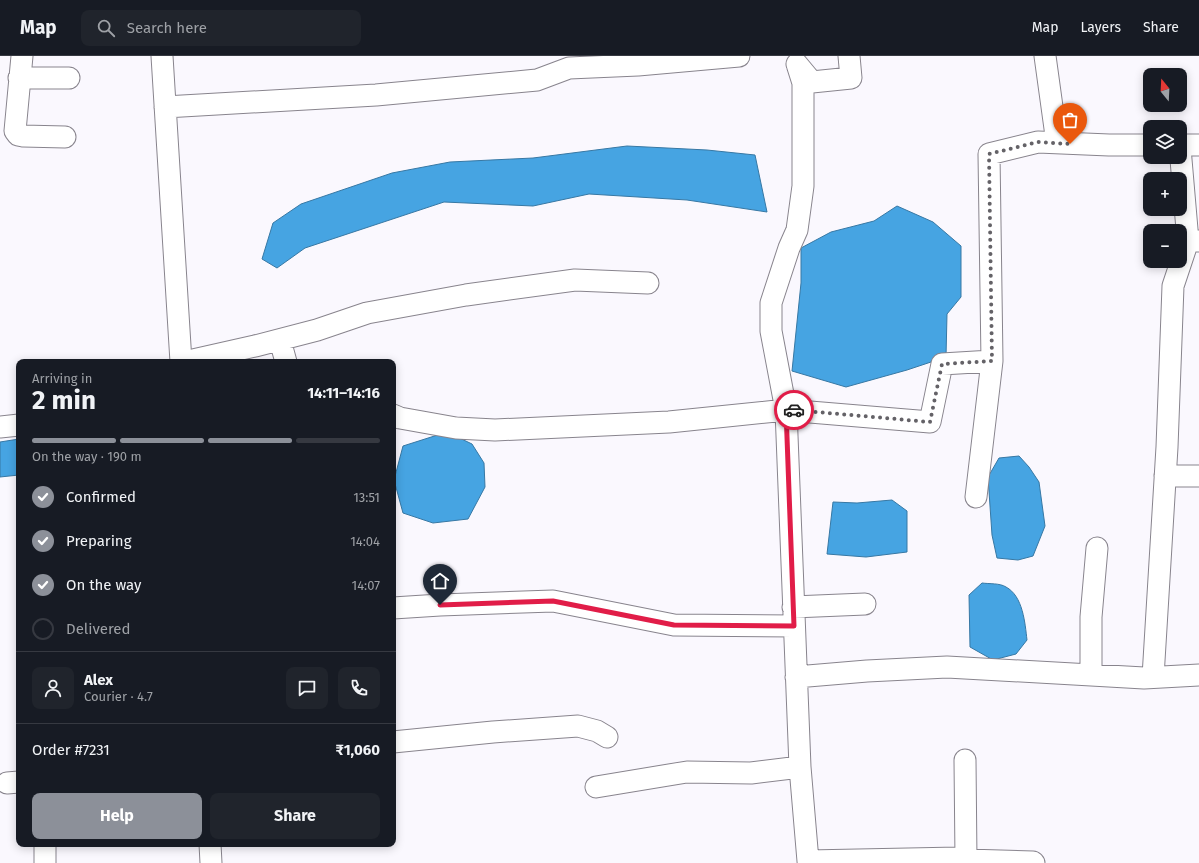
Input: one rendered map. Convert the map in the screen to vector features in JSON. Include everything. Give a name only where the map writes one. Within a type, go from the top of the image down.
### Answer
[{"type":"street","points":[[22,56],[15,132],[18,135],[23,136],[65,137]]},
{"type":"street","points":[[162,56],[181,359]]},
{"type":"street","points":[[165,107],[376,95],[537,80],[569,62],[638,65],[739,56]]},
{"type":"street","points":[[793,60],[812,82],[851,78],[849,56]]},
{"type":"street","points":[[1045,56],[1057,143]]},
{"type":"street","points":[[793,60],[803,83],[803,186],[797,230],[789,248],[771,303],[771,331],[786,410],[803,862],[958,858],[966,860],[1034,863]]},
{"type":"street","points":[[20,78],[69,78]]},
{"type":"street","points":[[976,497],[992,361],[989,154],[1038,142],[1143,145]]},
{"type":"street","points":[[1187,145],[1199,145]]},
{"type":"street","points":[[1153,677],[1165,476],[1173,286],[1193,241],[1182,164]]},
{"type":"street","points":[[197,359],[317,330],[367,313],[466,295],[575,280],[648,283]]},
{"type":"street","points":[[280,340],[285,359]]},
{"type":"street","points":[[396,416],[456,428],[495,430],[669,422],[786,410],[930,422],[942,364],[992,361]]},
{"type":"street","points":[[1165,476],[1199,476]]},
{"type":"street","points":[[1091,675],[1091,617],[1097,548]]},
{"type":"street","points":[[396,608],[553,601],[674,625],[793,617],[865,604]]},
{"type":"street","points":[[796,677],[867,671],[947,667],[1153,677],[1199,675]]},
{"type":"street","points":[[396,742],[494,732],[578,726],[597,730],[607,737]]},
{"type":"street","points":[[965,760],[966,860]]},
{"type":"street","points":[[596,787],[687,772],[751,773],[800,767]]},
{"type":"street","points":[[45,847],[46,862]]},
{"type":"street","points":[[210,847],[210,863]]},
{"type":"water","points":[[627,146],[707,150],[755,155],[767,212],[687,200],[589,194],[533,206],[444,202],[305,248],[277,268],[262,259],[273,223],[301,204],[392,173],[450,162],[533,158]]},
{"type":"water","points":[[897,206],[933,222],[961,246],[961,297],[947,314],[946,357],[907,370],[846,387],[792,371],[801,283],[801,248],[831,232],[874,221]]},
{"type":"water","points":[[447,432],[472,444],[484,463],[485,487],[468,519],[433,523],[403,513],[396,487],[396,472],[403,446]]},
{"type":"water","points":[[16,439],[16,475],[0,477],[0,442]]},
{"type":"water","points":[[1019,456],[1029,467],[1039,482],[1045,526],[1033,556],[1018,560],[997,558],[992,535],[988,477],[999,458]]},
{"type":"water","points":[[892,500],[907,511],[907,552],[866,557],[827,554],[833,502],[857,503]]},
{"type":"water","points":[[982,583],[998,584],[1006,587],[1012,591],[1020,603],[1027,640],[1016,654],[993,660],[970,647],[969,595]]},
{"type":"way so far","points":[[794,410],[930,422],[942,364],[992,361],[989,154],[1038,142],[1070,144]]},
{"type":"route","points":[[440,605],[553,601],[674,625],[794,626],[786,410],[794,410]]}]
